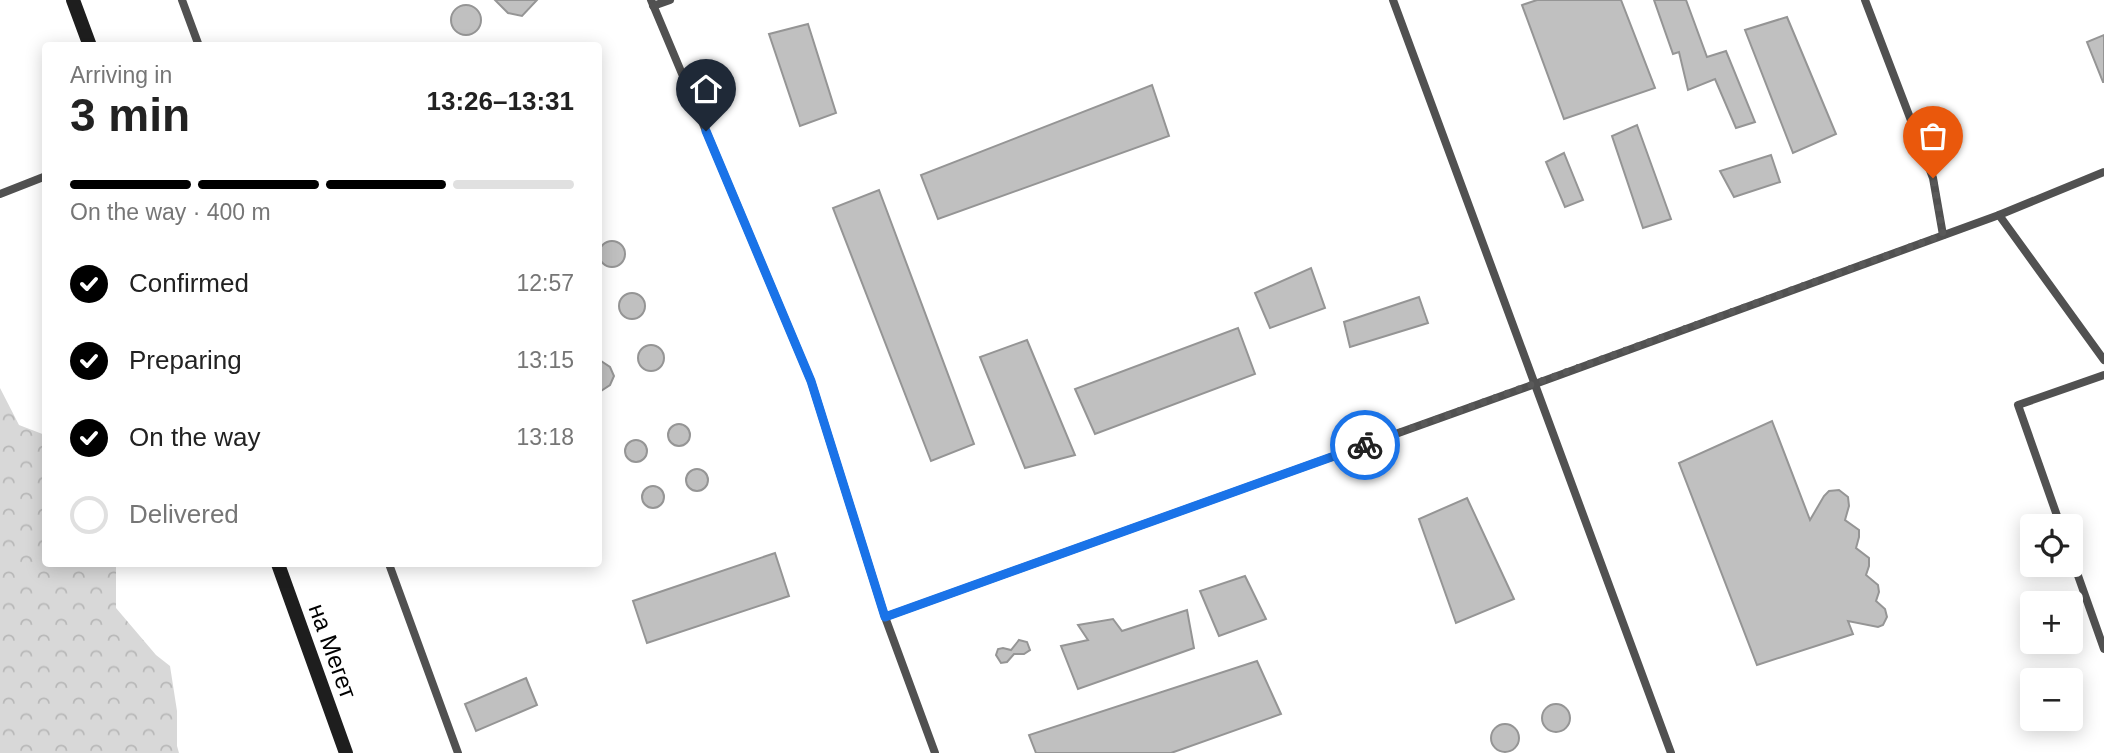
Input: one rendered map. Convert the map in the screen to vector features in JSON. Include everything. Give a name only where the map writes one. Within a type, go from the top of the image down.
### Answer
[{"type":"street","points":[[73,0],[89,42]]},
{"type":"street","name":"на Мегет","points":[[279,567],[346,753]]},
{"type":"lane","points":[[182,0],[198,42]]},
{"type":"lane","points":[[670,0],[652,3],[811,381],[885,617],[935,753]]},
{"type":"lane","points":[[1393,0],[1671,753]]},
{"type":"lane","points":[[1866,0],[1933,178],[1943,235]]},
{"type":"lane","points":[[885,617],[1999,215],[2104,172]]},
{"type":"lane","points":[[0,194],[42,178]]},
{"type":"lane","points":[[1999,215],[2104,360]]},
{"type":"lane","points":[[2056,514],[2018,405],[2104,375]]},
{"type":"lane","points":[[390,567],[458,753]]},
{"type":"lane","points":[[2078,577],[2104,649]]},
{"type":"green space","points":[[0,388],[19,425],[42,434],[42,567],[116,567],[116,608],[156,655],[170,666],[177,711],[179,753],[0,753]]},
{"type":"building","points":[[495,0],[537,0],[522,16],[508,13]]},
{"type":"building","points":[[1537,0],[1621,0],[1655,88],[1564,119],[1522,5]]},
{"type":"building","points":[[1654,0],[1686,0],[1707,57],[1726,51],[1755,122],[1736,128],[1715,79],[1688,90],[1679,52],[1673,54]]},
{"type":"building","points":[[466,5],[472,6],[480,14],[480,26],[472,34],[466,35],[460,34],[452,26],[451,20],[452,14],[460,6]]},
{"type":"building","points":[[1787,17],[1836,134],[1793,153],[1745,30]]},
{"type":"building","points":[[808,24],[836,113],[800,126],[769,34]]},
{"type":"building","points":[[2104,35],[2104,82],[2103,82],[2087,42]]},
{"type":"building","points":[[1152,85],[1169,136],[938,219],[921,175]]},
{"type":"building","points":[[1637,125],[1671,219],[1643,228],[1612,136]]},
{"type":"building","points":[[1564,153],[1583,200],[1565,207],[1546,162]]},
{"type":"building","points":[[1771,155],[1780,182],[1734,197],[1720,171]]},
{"type":"building","points":[[879,190],[974,444],[931,461],[833,208]]},
{"type":"building","points":[[607,242],[617,242],[624,249],[624,259],[617,266],[607,266],[602,262],[602,246]]},
{"type":"building","points":[[1311,268],[1325,308],[1270,328],[1255,293]]},
{"type":"building","points":[[632,293],[641,297],[645,306],[641,315],[632,319],[623,315],[619,306],[623,297]]},
{"type":"building","points":[[1419,297],[1428,323],[1350,347],[1344,322]]},
{"type":"building","points":[[1238,328],[1255,374],[1095,434],[1075,389]]},
{"type":"building","points":[[1027,340],[1075,455],[1025,468],[980,357]]},
{"type":"building","points":[[651,345],[660,349],[664,358],[660,367],[651,371],[642,367],[638,358],[642,349]]},
{"type":"building","points":[[602,362],[610,367],[614,376],[610,385],[602,390]]},
{"type":"building","points":[[1772,421],[1810,520],[1829,491],[1839,490],[1848,497],[1849,506],[1845,520],[1859,530],[1856,548],[1869,558],[1866,575],[1878,585],[1876,601],[1885,609],[1887,617],[1883,625],[1878,627],[1848,621],[1853,634],[1757,665],[1679,463]]},
{"type":"building","points":[[675,424],[683,424],[690,431],[690,439],[683,446],[675,446],[668,439],[668,431]]},
{"type":"building","points":[[636,440],[644,443],[647,451],[644,459],[636,462],[628,459],[625,451],[628,443]]},
{"type":"building","points":[[697,469],[705,472],[708,480],[705,488],[697,491],[689,488],[686,480],[689,472]]},
{"type":"building","points":[[649,486],[657,486],[664,493],[664,501],[657,508],[649,508],[642,501],[642,493]]},
{"type":"building","points":[[1467,498],[1514,599],[1456,623],[1419,519]]},
{"type":"building","points":[[775,553],[789,596],[647,643],[633,601]]},
{"type":"building","points":[[1245,576],[1266,619],[1219,636],[1200,591]]},
{"type":"building","points":[[1187,610],[1194,648],[1078,689],[1061,646],[1088,640],[1078,625],[1113,619],[1122,631]]},
{"type":"building","points":[[1019,640],[1027,642],[1030,650],[1024,654],[1014,654],[1007,662],[1001,663],[996,655],[998,649],[1011,650]]},
{"type":"building","points":[[1257,661],[1281,714],[1171,753],[1036,753],[1029,735]]},
{"type":"building","points":[[526,678],[537,705],[476,731],[465,704]]},
{"type":"building","points":[[1556,704],[1566,708],[1570,718],[1566,728],[1556,732],[1546,728],[1542,718],[1546,708]]},
{"type":"building","points":[[1505,724],[1515,728],[1519,738],[1515,748],[1505,752],[1495,748],[1491,738],[1495,728]]},
{"type":"way so far","points":[[1365,445],[1943,235],[1933,178]]},
{"type":"route","points":[[706,131],[811,381],[885,617],[1365,445]]}]
